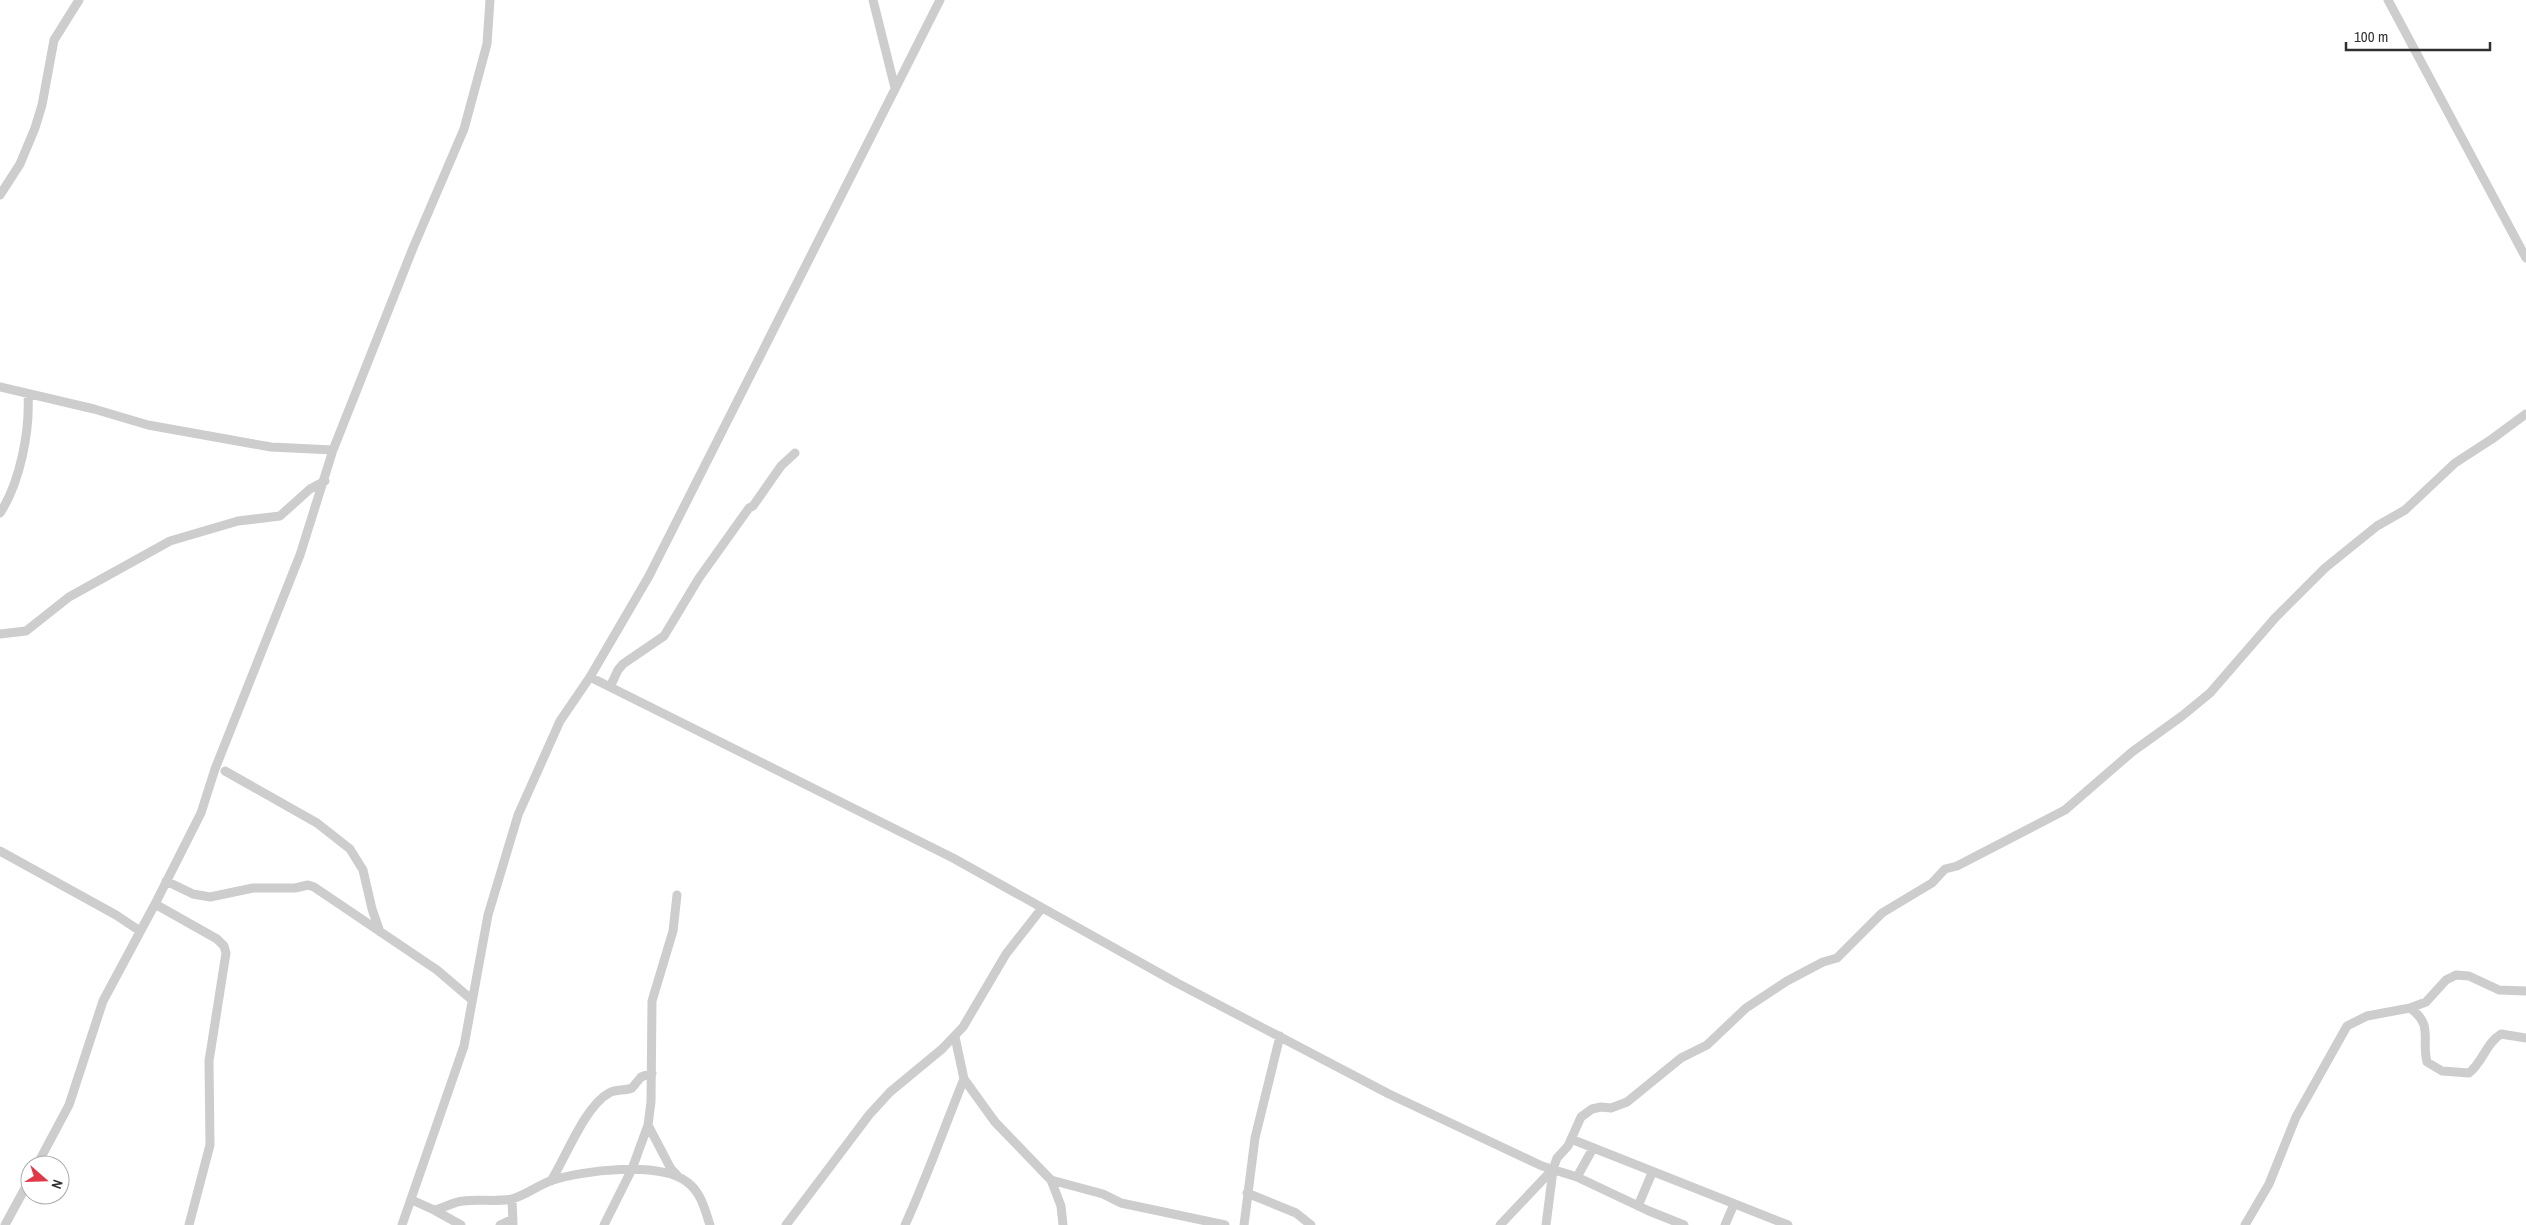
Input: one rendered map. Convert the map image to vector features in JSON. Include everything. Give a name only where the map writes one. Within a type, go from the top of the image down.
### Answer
[{"type":"street","points":[[0,195],[20,164],[35,128],[54,40],[80,0]]},
{"type":"street","points":[[42,1155],[69,1105],[102,1001],[156,904],[201,813],[215,769],[300,555],[333,450],[413,248],[464,129],[487,44],[490,0]]},
{"type":"street","points":[[873,0],[895,88]]},
{"type":"street","points":[[402,1225],[464,1046],[471,999],[488,915],[518,815],[560,721],[590,677],[649,576],[940,0]]},
{"type":"street","points":[[2388,0],[2526,258]]},
{"type":"street","points":[[0,387],[94,409],[148,425],[271,447],[333,450]]},
{"type":"street","points":[[0,513],[16,484],[29,414],[28,395]]},
{"type":"street","points":[[1546,1225],[1553,1169],[1557,1158],[1568,1146],[1581,1117],[1592,1109],[1601,1107],[1611,1108],[1627,1102],[1681,1058],[1707,1044],[1729,1022],[1762,997],[1823,962],[1837,958],[1882,913],[1932,883],[1944,869],[1957,866],[2065,810],[2132,752],[2210,693],[2275,618],[2326,568],[2377,526],[2405,510],[2455,463],[2526,414]]},
{"type":"street","points":[[610,686],[623,664],[664,636],[699,578],[727,538],[749,508],[753,506],[781,466],[795,453]]},
{"type":"street","points":[[0,635],[24,632],[69,597],[170,541],[238,521],[280,516],[291,509],[310,489],[324,480]]},
{"type":"street","points":[[590,677],[953,858],[1177,983],[1389,1094],[1553,1169],[1577,1177],[1684,1225]]},
{"type":"street","points":[[225,770],[316,823],[350,849],[363,870],[372,909],[380,932]]},
{"type":"street","points":[[0,851],[116,915],[140,931]]},
{"type":"street","points":[[166,881],[193,894],[210,897],[253,888],[310,886],[438,970],[471,999]]},
{"type":"street","points":[[604,1225],[632,1169],[648,1125],[652,1073],[652,1001],[673,930],[677,896]]},
{"type":"street","points":[[156,904],[217,939],[224,946],[226,953],[209,1061],[210,1145],[190,1225]]},
{"type":"street","points":[[786,1225],[869,1115],[890,1092],[955,1037],[1006,954],[1042,908]]},
{"type":"street","points":[[2244,1225],[2269,1184],[2289,1132],[2342,1032],[2354,1021],[2367,1016],[2410,1008],[2426,1002],[2446,980],[2456,975],[2469,976],[2499,990],[2526,991]]},
{"type":"street","points":[[2410,1008],[2420,1016],[2425,1026],[2427,1062],[2442,1071],[2469,1073],[2479,1064],[2494,1038],[2501,1034],[2526,1038]]},
{"type":"street","points":[[1244,1225],[1255,1138],[1280,1036]]},
{"type":"street","points":[[955,1037],[964,1079],[995,1122],[1051,1180],[1061,1206],[1062,1225]]},
{"type":"street","points":[[551,1181],[585,1122],[602,1098],[610,1092],[632,1088],[641,1077],[652,1073]]},
{"type":"street","points":[[905,1225],[926,1179],[937,1144],[964,1079]]},
{"type":"street","points":[[648,1125],[671,1169],[697,1192],[710,1225]]},
{"type":"street","points":[[1571,1139],[1592,1150],[1788,1225]]},
{"type":"street","points":[[1577,1177],[1592,1150]]},
{"type":"street","points":[[434,1210],[462,1201],[512,1198],[551,1181],[577,1175],[632,1169],[664,1171],[679,1177]]},
{"type":"street","points":[[1500,1225],[1553,1169]]},
{"type":"street","points":[[1638,1206],[1652,1173]]},
{"type":"street","points":[[1051,1180],[1103,1194],[1121,1203],[1226,1225]]},
{"type":"street","points":[[1247,1193],[1296,1213],[1311,1225]]},
{"type":"street","points":[[4,1225],[20,1197]]},
{"type":"street","points":[[500,1225],[513,1222],[512,1198]]},
{"type":"street","points":[[412,1200],[461,1225]]},
{"type":"street","points":[[1725,1225],[1734,1204]]}]
